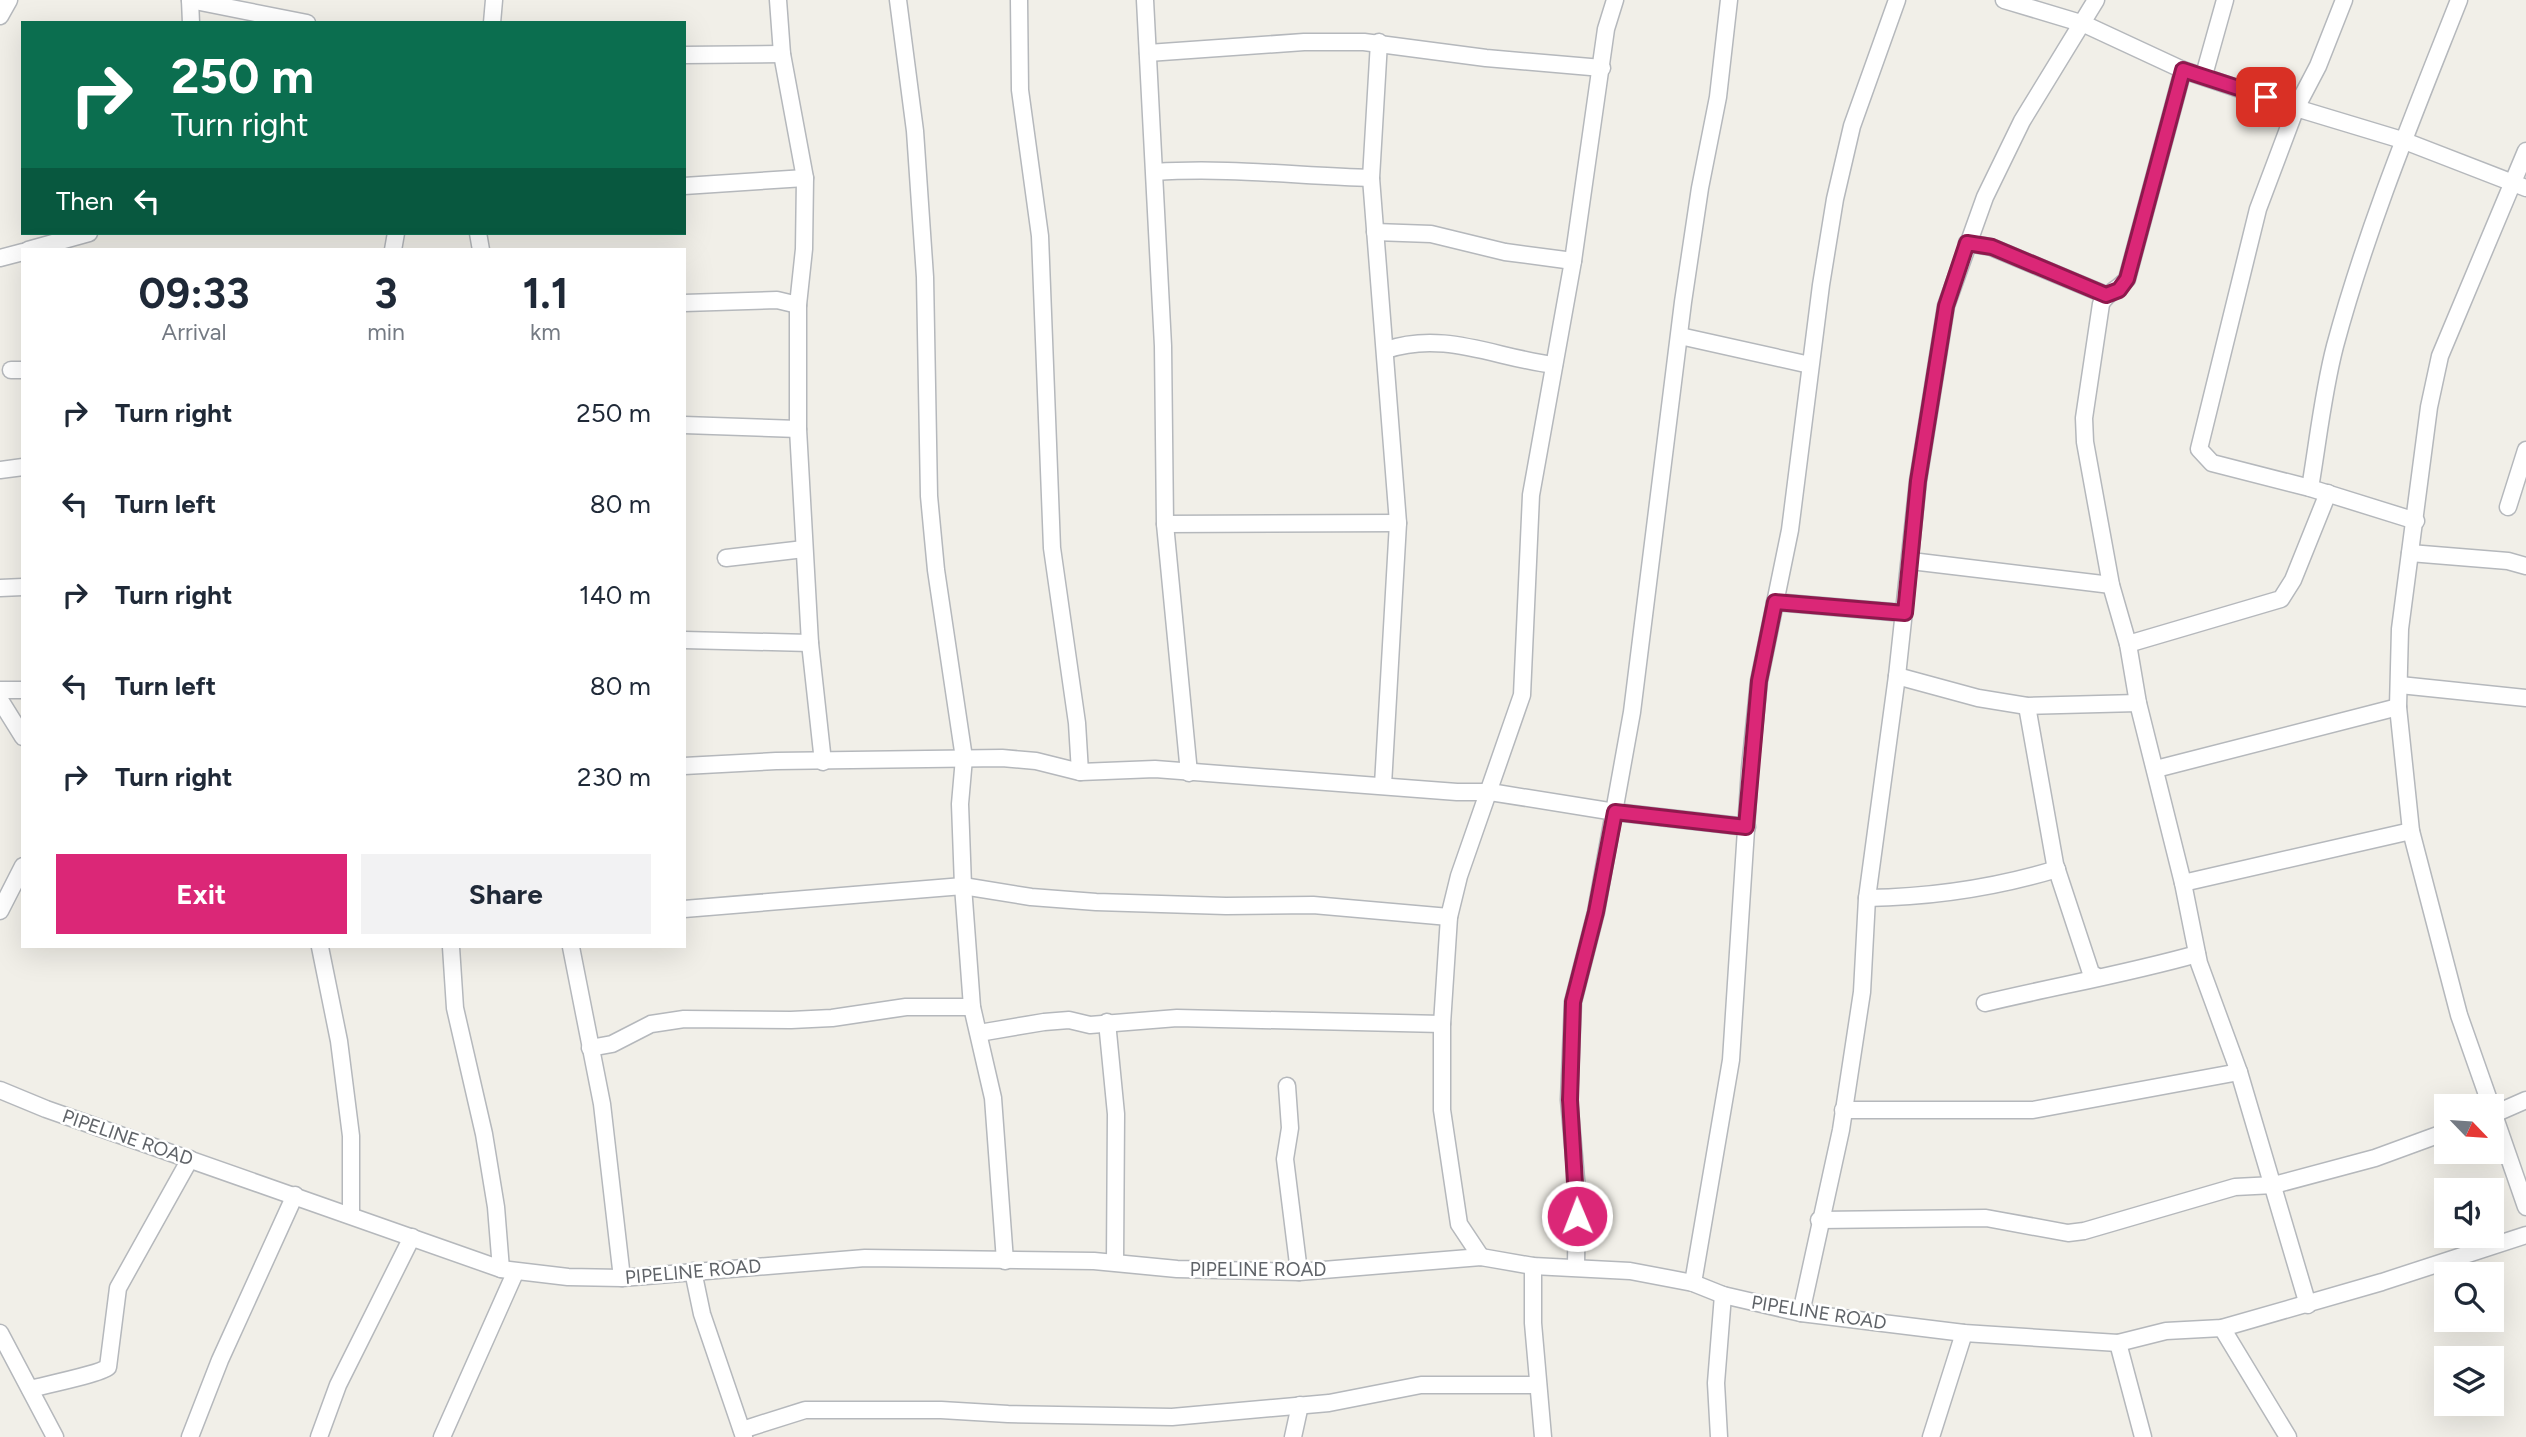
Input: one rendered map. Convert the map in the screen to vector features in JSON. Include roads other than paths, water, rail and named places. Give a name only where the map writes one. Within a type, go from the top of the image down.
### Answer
[{"type":"street","points":[[0,16],[9,0]]},
{"type":"street","points":[[191,21],[190,0],[297,21]]},
{"type":"street","points":[[492,21],[494,0]]},
{"type":"street","points":[[778,0],[782,54],[804,178],[804,249],[798,305],[798,429],[810,643],[823,762]]},
{"type":"street","points":[[898,0],[915,131],[925,277],[929,496],[938,583],[964,758],[960,804],[962,886],[972,1007],[993,1098],[1005,1261]]},
{"type":"street","points":[[1019,0],[1020,90],[1040,236],[1052,548],[1077,723],[1080,772]]},
{"type":"street","points":[[1145,0],[1163,346],[1165,524],[1189,773]]},
{"type":"street","points":[[1481,1257],[1459,1224],[1442,1110],[1443,1024],[1449,917],[1459,876],[1522,695],[1531,495],[1573,261],[1606,29],[1615,0]]},
{"type":"street","points":[[1576,1266],[1577,1191],[1570,1100],[1573,1002],[1596,912],[1632,712],[1700,188],[1718,97],[1729,0]]},
{"type":"street","points":[[1693,1283],[1731,1060],[1746,827],[1759,681],[1790,530],[1810,365],[1835,199],[1852,126],[1897,0]]},
{"type":"street","points":[[2004,0],[2084,24],[2183,70],[2402,140],[2518,186]]},
{"type":"street","points":[[1801,1313],[1843,1110],[1862,992],[1867,898],[1905,613],[1918,481],[1946,306],[1985,197],[2022,121],[2084,24],[2096,0]]},
{"type":"street","points":[[2204,75],[2225,0]]},
{"type":"street","points":[[2344,0],[2318,66],[2296,108],[2258,209],[2199,449],[2204,459],[2212,463],[2328,493],[2416,521]]},
{"type":"street","points":[[2310,488],[2335,345],[2367,239],[2402,140],[2459,0]]},
{"type":"street","points":[[1148,53],[1304,42],[1379,42],[1486,58],[1602,68]]},
{"type":"street","points":[[1379,42],[1371,178],[1398,523],[1383,785]]},
{"type":"street","points":[[686,55],[782,54]]},
{"type":"street","points":[[2183,70],[2127,279],[2119,290],[2106,295],[2101,304],[2084,418],[2085,442],[2111,585],[2128,644],[2138,703],[2183,883],[2197,954],[2239,1072],[2308,1305]]},
{"type":"street","points":[[2486,1094],[2459,1015],[2411,831],[2398,707],[2400,629],[2429,407],[2440,356],[2518,186],[2526,151]]},
{"type":"street","points":[[1155,172],[1236,169],[1279,175],[1371,178]]},
{"type":"street","points":[[686,186],[804,178]]},
{"type":"street","points":[[1376,232],[1431,234],[1506,252],[1573,261]]},
{"type":"street","points":[[35,248],[82,235]]},
{"type":"street","points":[[1967,243],[1992,247],[2106,295]]},
{"type":"street","points":[[0,258],[21,253]]},
{"type":"street","points":[[686,303],[777,300],[798,305]]},
{"type":"street","points":[[1680,336],[1810,365]]},
{"type":"street","points":[[1386,350],[1405,343],[1437,341],[1522,361],[1554,365]]},
{"type":"street","points":[[686,425],[798,429]]},
{"type":"street","points":[[2508,507],[2526,450]]},
{"type":"street","points":[[0,470],[21,467]]},
{"type":"street","points":[[2128,644],[2281,599],[2293,580],[2328,493]]},
{"type":"street","points":[[1165,524],[1398,523]]},
{"type":"street","points":[[726,558],[804,549]]},
{"type":"street","points":[[2410,553],[2526,566]]},
{"type":"street","points":[[1911,561],[2111,585]]},
{"type":"street","points":[[0,588],[21,587]]},
{"type":"street","points":[[1775,602],[1905,613]]},
{"type":"street","points":[[686,640],[810,643]]},
{"type":"street","points":[[1897,676],[1978,698],[2027,706],[2138,703]]},
{"type":"street","points":[[2400,685],[2526,698]]},
{"type":"street","points":[[0,690],[21,690]]},
{"type":"street","points":[[0,700],[21,734]]},
{"type":"street","points":[[2027,706],[2057,869],[2091,972],[2096,976]]},
{"type":"street","points":[[2156,769],[2398,707]]},
{"type":"street","points":[[686,766],[964,758],[1036,761],[1080,772],[1156,769],[1457,792],[1490,792],[1615,812],[1746,827]]},
{"type":"street","points":[[2183,883],[2411,831]]},
{"type":"street","points":[[1867,898],[1912,898],[2006,884],[2057,869]]},
{"type":"street","points":[[0,911],[21,870]]},
{"type":"street","points":[[686,908],[962,886],[1031,897],[1096,902],[1226,906],[1313,905],[1449,917]]},
{"type":"street","points":[[320,948],[339,1041],[351,1136],[351,1216]]},
{"type":"street","points":[[442,1437],[508,1271],[484,1134],[455,1008],[451,948]]},
{"type":"street","points":[[571,948],[610,1157],[622,1278]]},
{"type":"street","points":[[1985,1003],[2096,976],[2119,976],[2197,954]]},
{"type":"street","points":[[590,1048],[612,1044],[651,1024],[684,1019],[791,1020],[832,1018],[906,1007],[972,1007]]},
{"type":"street","points":[[979,1033],[1044,1022],[1227,1018],[1274,1022],[1443,1024]]},
{"type":"street","points":[[1107,1022],[1116,1114],[1115,1262]]},
{"type":"street","points":[[1843,1110],[2033,1110],[2239,1072]]},
{"type":"street","points":[[1287,1086],[1290,1128],[1286,1159],[1300,1272]]},
{"type":"street","name":"PIPELINE ROAD","points":[[0,1090],[508,1271],[622,1278],[693,1270],[865,1258],[1115,1262],[1177,1269],[1300,1272],[1481,1257],[1533,1266],[1576,1266],[1630,1271],[1693,1283],[1723,1295],[1801,1313],[1964,1333],[2118,1343],[2166,1331],[2222,1328],[2308,1305],[2526,1234]]},
{"type":"street","points":[[2504,1107],[2526,1100]]},
{"type":"street","points":[[1819,1220],[1986,1218],[2068,1233],[2084,1231],[2235,1188],[2274,1185],[2375,1158],[2434,1136]]},
{"type":"street","points":[[2504,1145],[2526,1207]]},
{"type":"street","points":[[30,1389],[73,1376],[102,1372],[108,1367],[118,1288],[190,1159]]},
{"type":"street","points":[[190,1437],[220,1360],[295,1195]]},
{"type":"street","points":[[319,1437],[338,1385],[412,1237]]},
{"type":"street","points":[[1533,1266],[1533,1323],[1543,1437]]},
{"type":"street","points":[[693,1270],[702,1314],[743,1434],[804,1410],[941,1410],[1172,1417],[1329,1403],[1421,1385],[1538,1385]]},
{"type":"street","points":[[1718,1437],[1716,1382],[1723,1295]]},
{"type":"street","points":[[2222,1328],[2288,1437]]},
{"type":"street","points":[[0,1333],[55,1437]]},
{"type":"street","points":[[1930,1437],[1964,1333]]},
{"type":"street","points":[[2118,1343],[2143,1437]]},
{"type":"street","points":[[1293,1437],[1300,1405]]}]
